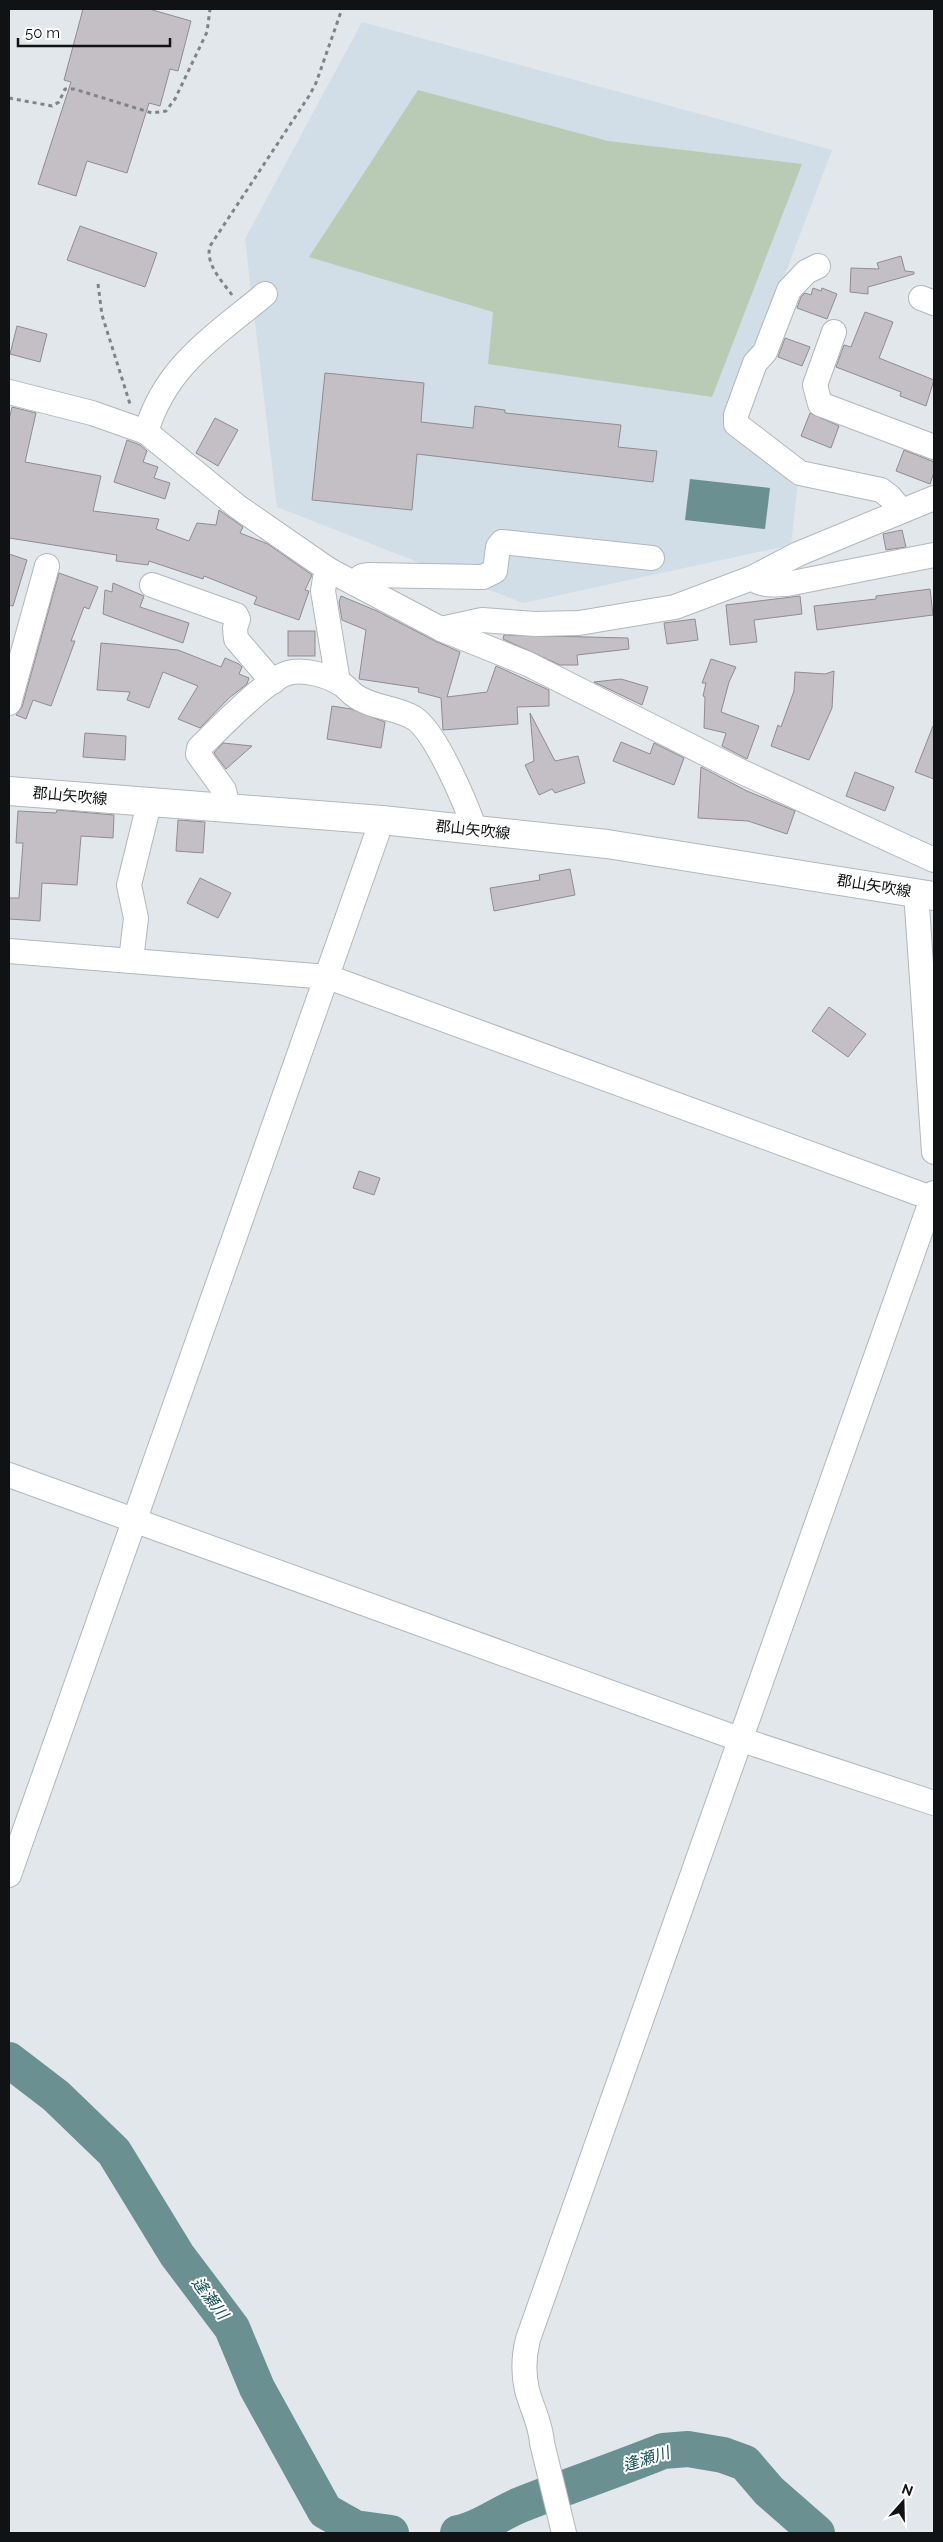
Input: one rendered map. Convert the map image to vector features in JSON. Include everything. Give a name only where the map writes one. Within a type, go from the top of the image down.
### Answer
[{"type":"main road","name":"郡山矢吹線","points":[[9,791],[382,820],[607,844],[925,894]]},
{"type":"street","points":[[818,266],[806,272],[789,290],[765,352],[755,364],[736,415],[736,424],[793,469],[811,476],[881,490],[902,511]]},
{"type":"street","points":[[135,428],[153,408],[185,361],[265,294]]},
{"type":"street","points":[[834,332],[816,385],[820,404],[934,447]]},
{"type":"street","points":[[9,392],[92,413],[135,428],[238,507],[329,570],[441,629],[528,664],[724,762],[934,860]]},
{"type":"street","points":[[441,629],[482,620],[535,624],[579,623],[675,607],[752,578],[798,554],[934,498]]},
{"type":"street","points":[[354,583],[362,576],[368,574],[483,577],[495,571],[498,547],[502,542],[652,558]]},
{"type":"street","points":[[752,578],[767,585],[787,584],[934,555]]},
{"type":"street","points":[[9,703],[47,566]]},
{"type":"street","points":[[329,570],[324,578],[323,591],[338,682]]},
{"type":"street","points":[[152,585],[236,615],[238,619],[235,628],[236,639],[272,682]]},
{"type":"street","points":[[228,808],[224,790],[198,754],[199,748],[272,682],[288,673],[300,672],[338,682],[355,696],[415,718],[424,727],[464,797],[475,830]]},
{"type":"street","points":[[131,960],[136,918],[129,885],[146,816],[146,802]]},
{"type":"street","points":[[9,1875],[382,820]]},
{"type":"street","points":[[925,894],[934,1152]]},
{"type":"street","points":[[9,951],[328,977],[934,1197],[739,1739],[524,2352],[527,2390],[542,2430],[542,2444],[564,2533]]},
{"type":"street","points":[[9,1474],[739,1739],[934,1803]]},
{"type":"path","points":[[9,98],[52,106],[59,102],[66,89],[74,89],[152,114],[166,111],[175,100],[207,32],[210,9]]},
{"type":"path","points":[[244,312],[212,266],[208,254],[210,246],[309,96],[316,83],[342,9]]},
{"type":"path","points":[[98,284],[102,315],[130,402],[135,428]]},
{"type":"shaded area","points":[[362,22],[832,150],[728,425],[798,480],[791,545],[523,603],[277,507],[245,239]]},
{"type":"green space","points":[[418,90],[608,141],[802,164],[712,397],[488,364],[493,312],[309,257]]},
{"type":"water","points":[[690,479],[770,488],[765,529],[685,520]]},
{"type":"building","points":[[83,9],[149,9],[191,21],[178,71],[170,69],[160,106],[149,103],[127,173],[87,161],[76,196],[38,184],[71,82],[64,80]]},
{"type":"building","points":[[80,226],[157,253],[145,287],[67,260]]},
{"type":"building","points":[[901,256],[905,271],[914,272],[914,274],[868,287],[868,294],[850,292],[851,268],[879,269],[877,263]]},
{"type":"building","points":[[813,288],[821,291],[822,288],[837,294],[827,319],[797,308],[801,297],[805,293],[811,295]]},
{"type":"building","points":[[865,312],[893,322],[879,358],[934,380],[926,406],[900,396],[901,392],[836,367],[844,345],[851,347]]},
{"type":"building","points":[[17,326],[47,334],[40,362],[10,354]]},
{"type":"building","points":[[785,338],[810,347],[802,366],[778,357]]},
{"type":"building","points":[[325,373],[424,383],[421,422],[473,428],[475,406],[505,410],[505,413],[621,425],[618,447],[657,451],[653,482],[417,454],[412,510],[312,500]]},
{"type":"building","points":[[12,407],[36,413],[25,462],[101,476],[93,511],[159,519],[156,529],[189,541],[197,523],[216,525],[219,510],[243,527],[240,533],[268,544],[312,575],[305,590],[309,591],[299,620],[254,604],[257,597],[204,576],[203,579],[149,561],[148,565],[116,561],[117,555],[9,538],[9,420]]},
{"type":"building","points":[[810,413],[839,426],[831,448],[801,436]]},
{"type":"building","points":[[215,418],[238,430],[218,466],[196,453]]},
{"type":"building","points":[[127,440],[140,445],[147,451],[143,462],[158,467],[154,478],[170,483],[165,499],[114,482]]},
{"type":"building","points":[[904,450],[934,462],[934,472],[930,484],[896,471]]},
{"type":"building","points":[[902,530],[906,547],[886,550],[883,534]]},
{"type":"building","points":[[9,554],[27,560],[13,606],[9,605]]},
{"type":"building","points":[[59,573],[98,587],[89,609],[84,607],[71,641],[75,641],[51,706],[33,700],[26,719],[16,715],[22,707]]},
{"type":"building","points":[[113,583],[144,596],[140,607],[189,623],[183,643],[103,614],[105,590],[112,592]]},
{"type":"building","points":[[930,589],[933,615],[817,630],[814,606],[876,599],[876,596]]},
{"type":"building","points":[[341,596],[377,611],[460,652],[447,697],[487,692],[496,666],[549,690],[549,706],[517,707],[518,724],[443,730],[441,698],[418,692],[419,688],[359,679],[366,630],[342,620],[339,602]]},
{"type":"building","points":[[800,596],[802,614],[754,620],[757,642],[730,645],[726,605]]},
{"type":"building","points":[[695,619],[698,640],[667,644],[664,623]]},
{"type":"building","points":[[288,631],[315,631],[315,656],[288,656]]},
{"type":"building","points":[[504,635],[628,638],[629,649],[577,655],[578,665],[560,665],[503,639]]},
{"type":"building","points":[[101,643],[178,650],[221,667],[225,658],[239,664],[242,667],[239,674],[249,678],[247,684],[229,698],[200,728],[178,719],[198,686],[163,672],[149,708],[127,700],[130,692],[97,690]]},
{"type":"building","points":[[711,659],[736,667],[729,682],[721,712],[759,726],[747,759],[722,746],[726,733],[704,728],[705,697],[703,696],[706,683],[702,683]]},
{"type":"building","points":[[834,671],[832,708],[809,760],[771,746],[778,725],[781,727],[794,691],[795,672],[825,674]]},
{"type":"building","points":[[621,679],[648,687],[642,705],[594,682]]},
{"type":"building","points":[[332,706],[351,709],[385,722],[381,748],[327,739]]},
{"type":"building","points":[[530,713],[555,761],[578,756],[585,783],[555,793],[552,789],[539,795],[525,765],[534,761]]},
{"type":"building","points":[[934,726],[934,779],[915,772]]},
{"type":"building","points":[[85,733],[126,736],[125,760],[83,757]]},
{"type":"building","points":[[621,742],[650,754],[654,743],[684,758],[674,785],[613,761]]},
{"type":"building","points":[[223,743],[252,746],[226,769],[214,753]]},
{"type":"building","points":[[701,767],[747,791],[795,811],[787,834],[748,821],[698,818]]},
{"type":"building","points":[[855,772],[894,787],[885,811],[846,796]]},
{"type":"building","points":[[57,810],[114,815],[113,838],[81,836],[77,885],[42,883],[40,921],[9,919],[9,898],[19,898],[23,843],[16,843],[18,811],[56,813]]},
{"type":"building","points":[[178,820],[205,822],[203,853],[176,851]]},
{"type":"building","points":[[570,869],[575,895],[494,911],[490,888],[540,880],[539,875]]},
{"type":"building","points":[[200,878],[231,893],[218,918],[187,903]]},
{"type":"building","points":[[829,1007],[866,1034],[848,1057],[812,1031]]},
{"type":"building","points":[[359,1171],[380,1178],[374,1195],[353,1188]]},
{"type":"waterway","name":"逢瀬川","points":[[9,2060],[56,2096],[114,2152],[177,2255],[232,2328],[257,2388],[325,2511],[355,2528],[391,2533]]},
{"type":"waterway","name":"逢瀬川","points":[[458,2533],[481,2525],[512,2508],[663,2451],[688,2449],[723,2455],[745,2463],[769,2491],[817,2533]]}]
